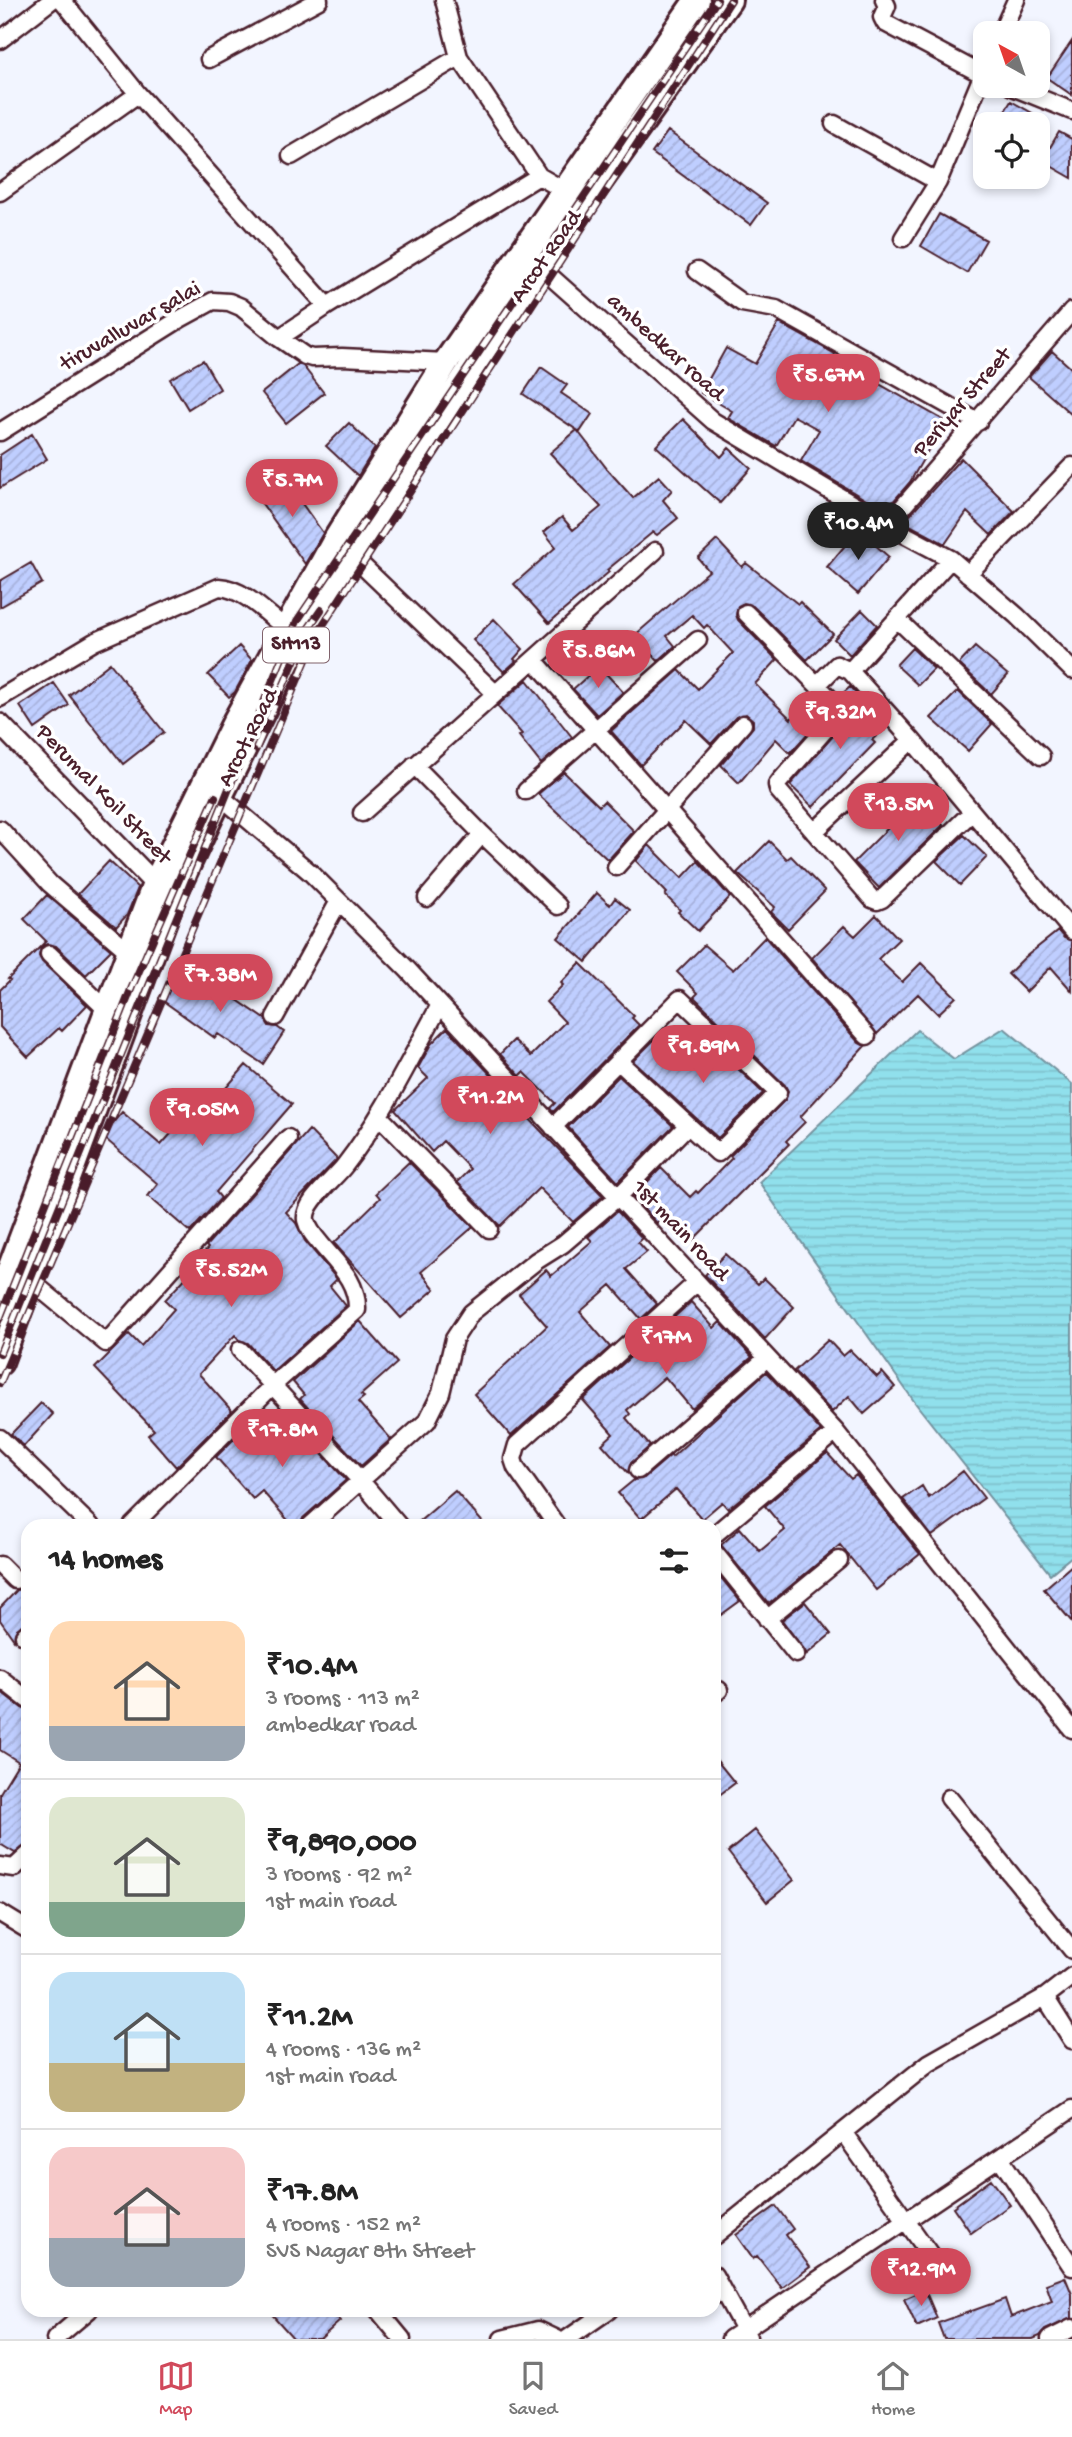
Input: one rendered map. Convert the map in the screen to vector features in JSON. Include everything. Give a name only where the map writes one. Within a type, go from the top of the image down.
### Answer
[{"type":"main road","name":"Arcot Road","points":[[0,1362],[31,1281],[131,968],[164,890],[195,797],[285,628],[540,267],[576,197],[697,0]]},
{"type":"main road","name":"Arcot Road","points":[[164,890],[220,796],[343,547],[446,362],[729,0]]},
{"type":"main road","name":"Arcot Road","points":[[0,1296],[107,1010],[131,968]]},
{"type":"street","points":[[0,40],[52,0]]},
{"type":"street","points":[[62,0],[138,94],[327,306]]},
{"type":"street","points":[[209,59],[319,0]]},
{"type":"street","points":[[884,0],[887,6],[882,17],[885,23],[973,68]]},
{"type":"street","points":[[1006,21],[1016,0]]},
{"type":"street","points":[[449,3],[459,57],[539,176],[576,197]]},
{"type":"street","points":[[291,156],[459,57]]},
{"type":"street","points":[[0,192],[138,94]]},
{"type":"street","points":[[903,237],[938,182],[974,98]]},
{"type":"street","points":[[1040,98],[1072,111]]},
{"type":"street","points":[[834,124],[938,182]]},
{"type":"street","points":[[279,338],[539,176]]},
{"type":"street","name":"ambedkar road","points":[[540,267],[713,421],[887,525],[951,559],[1017,616],[1072,670]]},
{"type":"street","points":[[697,271],[742,303],[776,309],[978,422]]},
{"type":"street","name":"tiruvalluvar salai","points":[[0,432],[213,301],[229,302],[241,307],[279,338],[312,358],[446,362]]},
{"type":"street","name":"Periyar Street","points":[[887,525],[1072,311]]},
{"type":"street","points":[[968,574],[1072,466]]},
{"type":"street","points":[[343,547],[495,693]]},
{"type":"street","points":[[362,813],[655,551]]},
{"type":"street","points":[[850,671],[951,559]]},
{"type":"street","points":[[0,698],[94,642],[219,587],[228,587],[285,628]]},
{"type":"street","points":[[746,613],[837,706],[840,713],[777,785],[778,790],[877,901],[972,812]]},
{"type":"street","points":[[897,619],[1041,756]]},
{"type":"street","points":[[526,791],[698,640]]},
{"type":"street","points":[[534,660],[867,1036]]},
{"type":"street","points":[[817,685],[837,665],[850,671],[912,740],[1072,931]]},
{"type":"street","name":"Perumal Koil Street","points":[[0,724],[164,890]]},
{"type":"street","points":[[616,867],[743,724]]},
{"type":"street","points":[[814,832],[912,740]]},
{"type":"street","points":[[414,765],[558,906]]},
{"type":"street","name":"1st main road","points":[[220,796],[311,873],[440,1005],[836,1432],[1072,1729]]},
{"type":"street","points":[[0,829],[131,968]]},
{"type":"street","points":[[427,898],[482,834]]},
{"type":"street","points":[[275,1017],[339,901]]},
{"type":"street","points":[[49,954],[107,1010]]},
{"type":"street","points":[[553,1128],[618,1061],[680,999],[778,1093],[718,1153],[618,1061]]},
{"type":"street","points":[[139,1519],[272,1386],[357,1310],[358,1299],[353,1284],[310,1231],[305,1218],[308,1206],[344,1167],[379,1116],[440,1005]]},
{"type":"street","points":[[379,1116],[489,1229]]},
{"type":"street","points":[[318,1519],[427,1421],[440,1393],[454,1339],[471,1313],[536,1261],[563,1244],[618,1197],[687,1126]]},
{"type":"street","points":[[31,1281],[106,1343],[288,1138]]},
{"type":"street","points":[[552,1519],[516,1468],[513,1459],[517,1446],[696,1283]]},
{"type":"street","points":[[240,1350],[393,1519]]},
{"type":"street","points":[[638,1470],[767,1358]]},
{"type":"street","points":[[721,1529],[836,1432]]},
{"type":"street","points":[[0,1438],[84,1519]]},
{"type":"street","points":[[767,1619],[839,1560]]},
{"type":"street","points":[[721,1561],[796,1654]]},
{"type":"street","points":[[0,1565],[15,1580]]},
{"type":"street","points":[[0,1678],[21,1694]]},
{"type":"street","points":[[950,1798],[1072,1950]]},
{"type":"street","points":[[0,1866],[14,1868],[21,1862]]},
{"type":"street","points":[[0,1913],[21,1926]]},
{"type":"street","points":[[721,2230],[929,2063],[1045,1997],[1072,1976]]},
{"type":"street","points":[[1045,1997],[1072,2040]]},
{"type":"street","points":[[721,2292],[741,2336],[1072,2109]]},
{"type":"street","points":[[843,2132],[941,2270]]},
{"type":"street","points":[[1000,2158],[1072,2267]]},
{"type":"street","points":[[55,2339],[81,2317]]},
{"type":"street","points":[[384,2317],[402,2339]]},
{"type":"street","points":[[567,2339],[599,2317]]},
{"type":"street","points":[[1050,2339],[1072,2328]]},
{"type":"street","points":[[502,2339],[538,2330],[557,2339]]},
{"type":"water","points":[[1004,1028],[1072,1084],[1072,1556],[1050,1574],[916,1404],[759,1182],[917,1030],[954,1059]]},
{"type":"building","points":[[1072,41],[1072,95],[1050,80],[1050,74]]},
{"type":"building","points":[[1011,101],[1030,112],[1004,112]]},
{"type":"building","points":[[668,131],[767,203],[751,225],[652,153]]},
{"type":"building","points":[[1059,132],[1072,139],[1072,178],[1050,166],[1050,147]]},
{"type":"building","points":[[939,214],[986,240],[967,273],[921,246]]},
{"type":"building","points":[[779,323],[835,354],[833,358],[945,421],[910,482],[885,511],[801,461],[819,430],[794,416],[776,446],[728,418],[732,411],[701,393],[726,348],[755,364]]},
{"type":"building","points":[[1052,351],[1072,369],[1072,415],[1029,377]]},
{"type":"building","points":[[203,360],[220,389],[188,409],[170,379]]},
{"type":"building","points":[[298,364],[303,366],[324,393],[286,423],[262,393]]},
{"type":"building","points":[[541,367],[567,385],[561,393],[592,414],[580,432],[523,394]]},
{"type":"building","points":[[683,419],[721,457],[729,448],[751,468],[720,503],[656,446]]},
{"type":"building","points":[[349,423],[375,448],[358,476],[326,446]]},
{"type":"building","points":[[577,430],[633,498],[659,476],[672,490],[663,500],[678,518],[657,535],[653,532],[549,623],[514,584],[556,547],[544,532],[562,517],[573,530],[601,507],[550,453]]},
{"type":"building","points":[[32,434],[47,459],[0,488],[0,455]]},
{"type":"building","points":[[961,458],[1014,511],[991,535],[967,512],[945,544],[904,522]]},
{"type":"building","points":[[285,480],[323,533],[305,564],[258,498]]},
{"type":"building","points":[[858,530],[889,557],[858,594],[827,567]]},
{"type":"building","points":[[717,540],[742,567],[746,563],[798,604],[800,602],[833,634],[807,660],[753,606],[744,603],[738,606],[738,620],[777,660],[755,684],[791,719],[812,695],[828,711],[790,753],[776,739],[739,783],[721,765],[753,727],[753,720],[746,714],[736,717],[711,744],[686,720],[641,765],[611,731],[679,670],[698,689],[733,653],[707,625],[704,628],[692,615],[667,636],[675,646],[658,661],[635,635],[709,571],[698,558]]},
{"type":"building","points":[[31,563],[42,583],[0,607],[0,581]]},
{"type":"building","points":[[862,610],[877,625],[850,655],[834,639]]},
{"type":"building","points":[[494,619],[523,649],[514,659],[516,661],[504,672],[473,640]]},
{"type":"building","points":[[239,646],[252,660],[235,692],[229,697],[208,675]]},
{"type":"building","points":[[975,647],[1008,675],[991,694],[959,664]]},
{"type":"building","points":[[912,648],[934,669],[918,685],[896,665]]},
{"type":"building","points":[[110,663],[164,732],[123,764],[69,695]]},
{"type":"building","points":[[599,666],[623,692],[597,715],[573,689]]},
{"type":"building","points":[[527,680],[572,737],[541,764],[519,736],[522,734],[497,706]]},
{"type":"building","points":[[54,683],[69,705],[35,729],[20,706]]},
{"type":"building","points":[[850,687],[886,727],[872,740],[875,743],[813,807],[790,785],[848,719],[850,709],[841,695]]},
{"type":"building","points":[[958,691],[992,724],[968,751],[931,718]]},
{"type":"building","points":[[564,772],[599,806],[604,801],[634,831],[608,860],[538,794]]},
{"type":"building","points":[[917,799],[943,825],[879,888],[854,862]]},
{"type":"building","points":[[964,835],[987,857],[960,885],[936,861]]},
{"type":"building","points":[[769,841],[787,859],[791,856],[825,891],[788,929],[771,912],[775,907],[737,873]]},
{"type":"building","points":[[649,845],[682,878],[698,861],[730,897],[698,931],[678,912],[680,910],[665,895],[667,893],[636,861]]},
{"type":"building","points":[[109,861],[138,888],[127,915],[116,927],[78,894]]},
{"type":"building","points":[[597,893],[610,905],[615,898],[630,910],[586,962],[558,938]]},
{"type":"building","points":[[47,895],[111,950],[86,975],[56,946],[47,944],[41,947],[39,956],[42,962],[87,1005],[62,1031],[59,1028],[28,1057],[0,1027],[0,990],[46,941],[24,919]]},
{"type":"building","points":[[876,915],[899,939],[878,959],[902,982],[921,963],[956,997],[938,1014],[918,994],[877,1034],[812,958],[844,926],[855,936]]},
{"type":"building","points":[[1058,931],[1064,938],[1072,941],[1072,991],[1051,967],[1026,992],[1008,974]]},
{"type":"building","points":[[765,937],[859,1043],[865,1046],[800,1117],[805,1122],[786,1141],[789,1144],[692,1241],[665,1215],[657,1223],[633,1197],[661,1168],[690,1197],[696,1191],[698,1193],[785,1100],[788,1091],[785,1085],[694,997],[698,993],[677,972],[704,945],[733,970]]},
{"type":"building","points":[[183,963],[265,1019],[269,1026],[284,1032],[263,1064],[218,1034],[215,1038],[159,998]]},
{"type":"building","points":[[580,963],[634,1016],[632,1018],[639,1025],[553,1112],[550,1108],[555,1103],[524,1072],[520,1076],[500,1054],[514,1040],[531,1056],[565,1022],[546,1002]]},
{"type":"building","points":[[447,1028],[603,1196],[573,1222],[539,1188],[500,1226],[457,1182],[470,1169],[443,1141],[432,1152],[395,1110],[428,1078],[418,1068],[431,1044]]},
{"type":"building","points":[[654,1040],[683,1069],[710,1042],[763,1093],[718,1138],[633,1061]]},
{"type":"building","points":[[246,1065],[292,1104],[216,1192],[221,1198],[190,1232],[148,1196],[158,1184],[102,1136],[122,1112],[161,1145],[185,1118],[197,1129],[229,1092],[225,1089]]},
{"type":"building","points":[[619,1076],[673,1126],[618,1182],[568,1127]]},
{"type":"building","points":[[309,1130],[337,1159],[286,1212],[296,1223],[305,1241],[337,1279],[330,1286],[346,1306],[273,1371],[248,1343],[239,1340],[235,1335],[199,1374],[232,1411],[176,1467],[148,1435],[154,1430],[95,1368],[129,1334],[141,1346],[174,1309],[165,1300],[191,1272],[189,1270],[208,1248],[206,1246]]},
{"type":"building","points":[[409,1162],[473,1227],[421,1272],[435,1289],[401,1318],[334,1243],[380,1198],[376,1193]]},
{"type":"building","points":[[617,1211],[642,1238],[638,1242],[647,1252],[626,1269],[657,1304],[641,1319],[611,1285],[580,1312],[610,1347],[511,1436],[474,1394],[547,1326],[519,1294],[546,1270],[551,1276],[592,1241],[588,1237]]},
{"type":"building","points":[[725,1254],[758,1284],[764,1278],[794,1307],[765,1339],[705,1275]]},
{"type":"building","points":[[691,1302],[714,1328],[720,1322],[752,1357],[692,1409],[665,1377],[627,1410],[630,1414],[626,1418],[650,1446],[631,1463],[628,1473],[602,1444],[613,1434],[583,1400]]},
{"type":"building","points":[[360,1321],[397,1363],[361,1395],[364,1397],[358,1402],[391,1439],[361,1466],[300,1399],[304,1395],[293,1382]]},
{"type":"building","points":[[828,1340],[843,1356],[850,1350],[877,1377],[882,1372],[895,1387],[864,1414],[849,1396],[832,1412],[794,1371]]},
{"type":"building","points":[[766,1372],[821,1431],[728,1509],[722,1502],[702,1519],[676,1489],[641,1519],[618,1493],[634,1480],[644,1478],[671,1455],[672,1457]]},
{"type":"building","points":[[41,1403],[53,1414],[24,1446],[11,1434]]},
{"type":"building","points":[[284,1413],[346,1480],[303,1519],[287,1519],[262,1491],[253,1499],[216,1457],[246,1427],[255,1438]]},
{"type":"building","points":[[827,1453],[851,1479],[856,1475],[920,1554],[876,1590],[840,1545],[769,1604],[721,1545],[740,1528],[760,1551],[785,1530],[765,1506]]},
{"type":"building","points":[[963,1471],[984,1498],[932,1536],[903,1499],[922,1486],[929,1498]]},
{"type":"building","points":[[455,1491],[480,1519],[422,1519]]},
{"type":"building","points":[[1072,1565],[1072,1622],[1044,1589]]},
{"type":"building","points":[[721,1578],[740,1601],[721,1615]]},
{"type":"building","points":[[21,1588],[21,1626],[17,1629],[14,1640],[0,1620],[0,1608]]},
{"type":"building","points":[[805,1602],[831,1634],[807,1654],[782,1620]]},
{"type":"building","points":[[0,1691],[21,1707],[21,1849],[15,1853],[0,1844],[0,1793],[19,1762],[0,1750]]},
{"type":"building","points":[[721,1766],[735,1783],[721,1794]]},
{"type":"building","points":[[755,1830],[794,1880],[767,1902],[728,1852]]},
{"type":"building","points":[[991,2179],[1010,2205],[971,2233],[953,2207]]},
{"type":"building","points":[[776,2206],[793,2229],[786,2235],[810,2267],[782,2288],[757,2256],[753,2259],[736,2235]]},
{"type":"building","points":[[1065,2277],[1072,2294],[1072,2318],[1045,2330],[1040,2336],[1033,2339],[944,2339],[938,2323],[1005,2299],[1011,2317],[1052,2301],[1046,2284]]},
{"type":"building","points":[[925,2290],[937,2318],[917,2327],[904,2299]]},
{"type":"building","points":[[274,2317],[336,2317],[340,2321],[320,2339],[294,2339]]},
{"type":"railway","points":[[0,1353],[297,621],[717,0]]},
{"type":"railway","points":[[0,1383],[317,634],[731,0]]},
{"type":"railway","points":[[256,749],[308,629],[321,610]]},
{"type":"railway","points":[[0,1318],[132,987],[215,797]]}]
